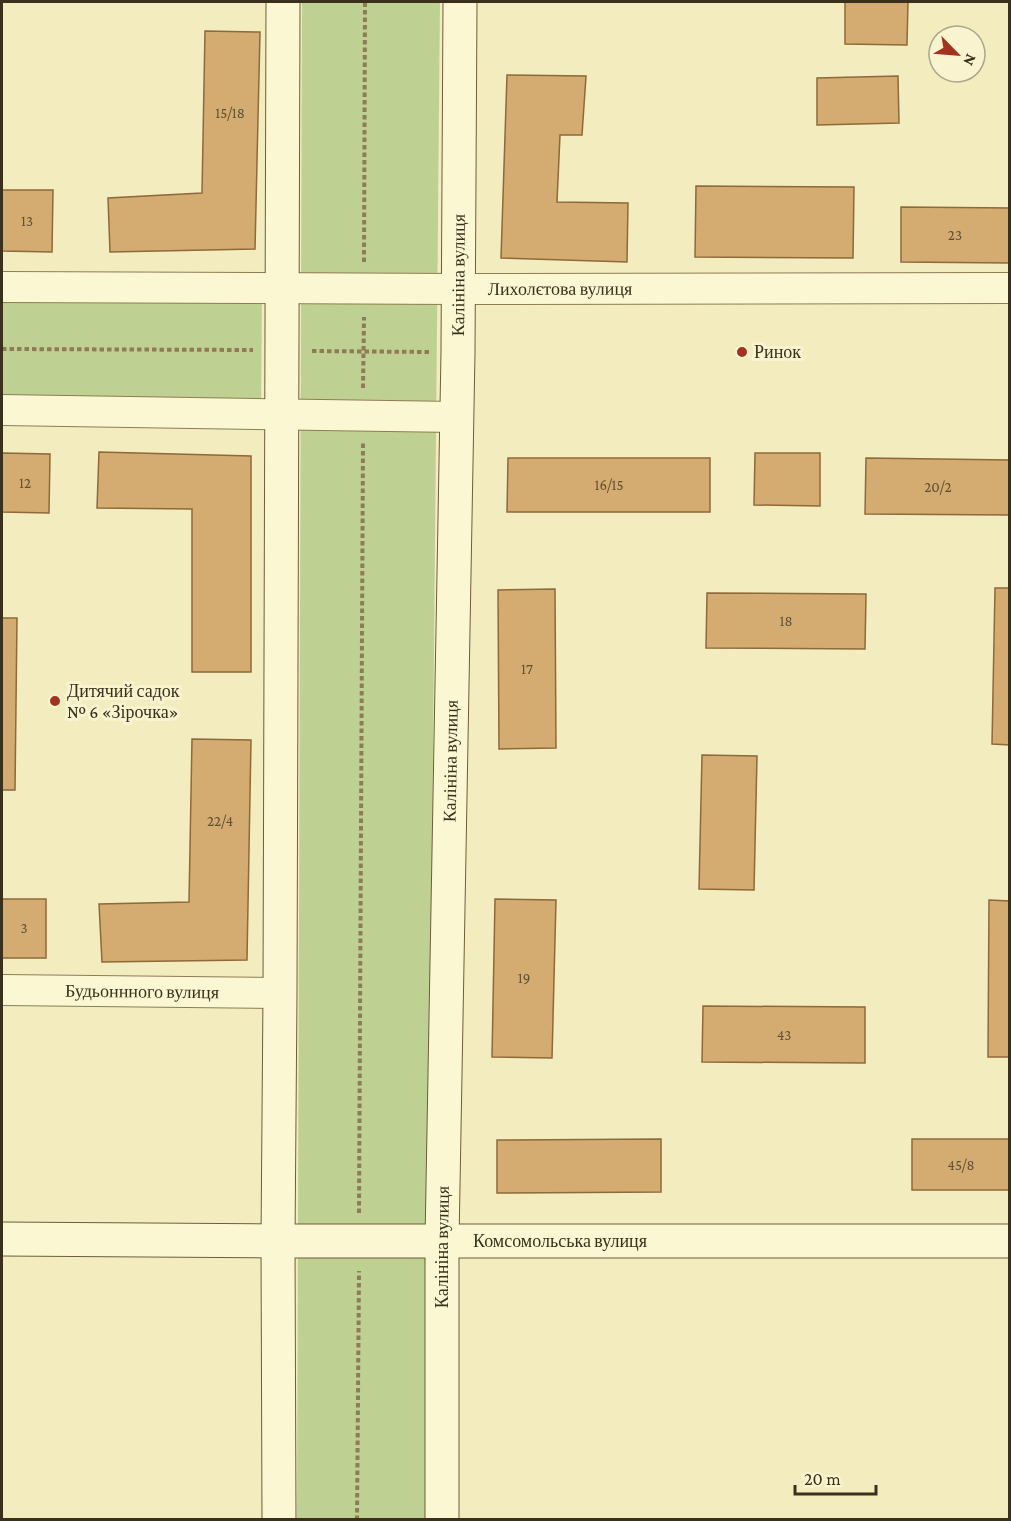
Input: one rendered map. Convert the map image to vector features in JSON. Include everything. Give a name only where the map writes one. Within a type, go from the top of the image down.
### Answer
[{"type":"main road","points":[[279,1520],[283,2]]},
{"type":"main road","name":"Калініна вулиця","points":[[442,1520],[442,1241],[458,352],[460,2]]},
{"type":"main road","name":"Комсомольська вулиця","points":[[2,1239],[1010,1241]]},
{"type":"street","name":"Лихолєтова вулиця","points":[[2,287],[1010,288]]},
{"type":"street","points":[[2,410],[456,417]]},
{"type":"street","name":"Будьоннного вулиця","points":[[2,990],[280,993]]},
{"type":"path","points":[[357,1520],[366,2]]},
{"type":"path","points":[[2,349],[458,352]]},
{"type":"green space","points":[[302,2],[440,2],[426,1519],[297,1519]]},
{"type":"green space","points":[[2,287],[262,288],[261,413],[2,410]]},
{"type":"building","points":[[845,2],[908,2],[907,45],[845,44]]},
{"type":"building","points":[[205,31],[260,32],[255,249],[110,252],[108,198],[202,193]]},
{"type":"building","points":[[507,75],[586,76],[582,135],[560,135],[557,202],[628,203],[627,262],[501,258]]},
{"type":"building","points":[[898,76],[899,123],[817,125],[817,78]]},
{"type":"building","points":[[696,186],[854,187],[853,258],[695,257]]},
{"type":"building","points":[[2,190],[53,190],[52,252],[2,251]]},
{"type":"building","points":[[901,207],[1010,208],[1010,263],[901,262]]},
{"type":"building","points":[[99,452],[251,456],[251,672],[192,672],[192,509],[97,508]]},
{"type":"building","points":[[2,453],[50,454],[49,513],[2,512]]},
{"type":"building","points":[[755,453],[820,453],[820,506],[754,505]]},
{"type":"building","points":[[508,458],[710,458],[710,512],[507,512]]},
{"type":"building","points":[[866,458],[1010,460],[1010,515],[865,514]]},
{"type":"building","points":[[995,588],[1010,588],[1010,745],[992,744]]},
{"type":"building","points":[[555,589],[556,748],[499,749],[498,590]]},
{"type":"building","points":[[707,593],[866,594],[865,649],[706,648]]},
{"type":"building","points":[[2,618],[17,618],[15,790],[2,790]]},
{"type":"building","points":[[192,739],[251,740],[247,960],[102,962],[99,904],[189,902]]},
{"type":"building","points":[[702,755],[757,756],[754,890],[699,889]]},
{"type":"building","points":[[2,899],[46,899],[46,958],[2,958]]},
{"type":"building","points":[[495,899],[556,900],[552,1058],[492,1057]]},
{"type":"building","points":[[989,900],[1010,901],[1010,1057],[988,1057]]},
{"type":"building","points":[[703,1006],[865,1007],[865,1063],[702,1062]]},
{"type":"building","points":[[661,1139],[661,1192],[497,1193],[497,1140]]},
{"type":"building","points":[[912,1139],[1010,1139],[1010,1190],[912,1190]]},
{"type":"place","name":"Ринок","points":[[742,352]]},
{"type":"place","name":"Дитячий садок № 6 «Зірочка»","points":[[55,701]]}]
